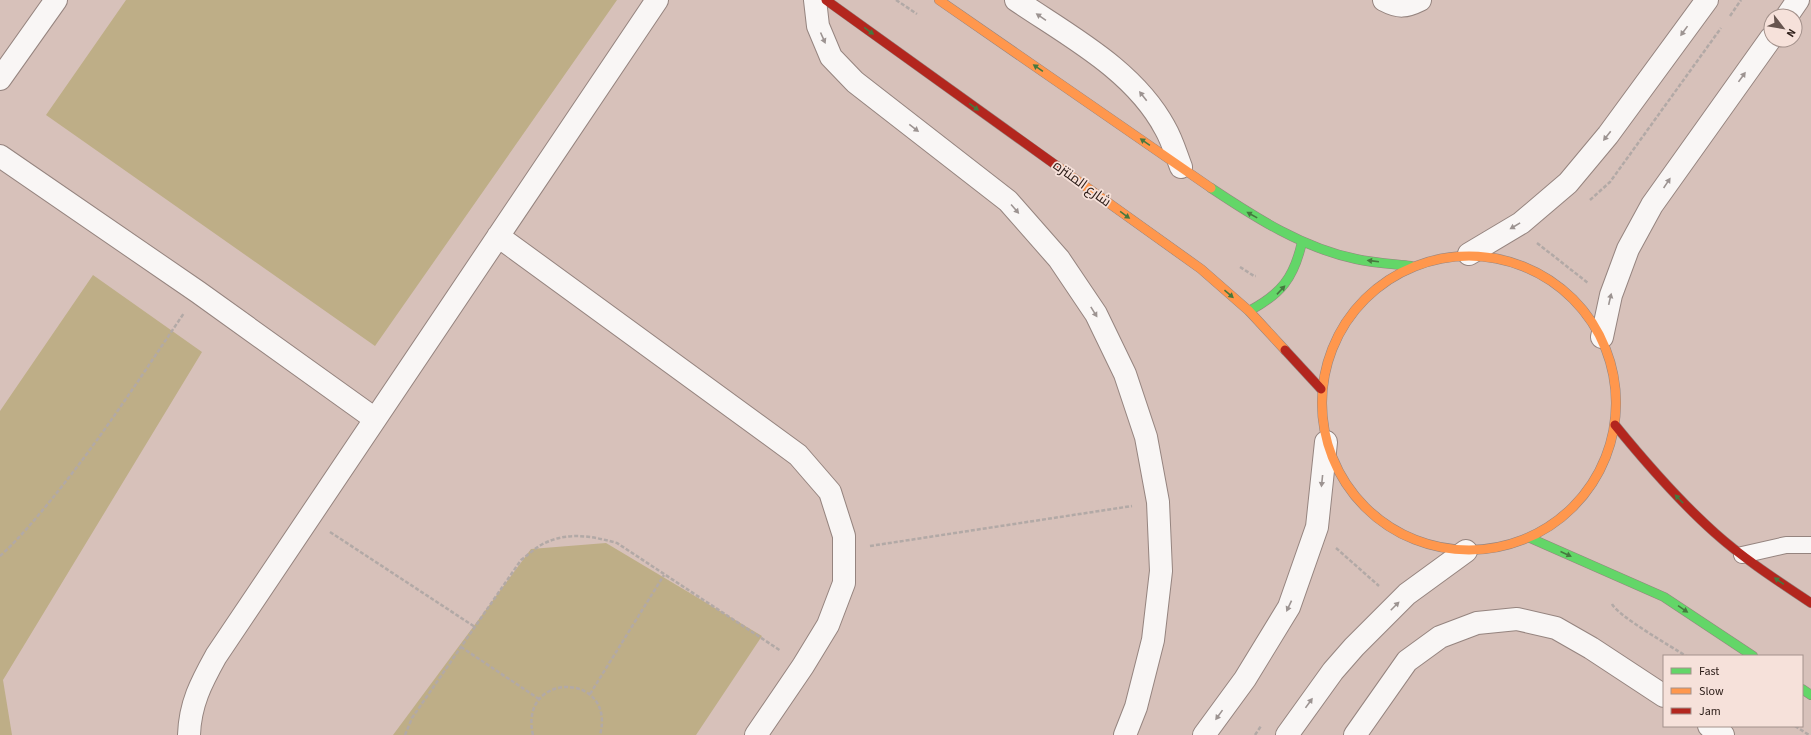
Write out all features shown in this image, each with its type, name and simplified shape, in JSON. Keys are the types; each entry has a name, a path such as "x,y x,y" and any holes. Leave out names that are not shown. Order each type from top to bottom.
{"street":[{"path":"0,79 56,0"},
{"path":"189,735 190,721 199,687 216,656 657,0"},
{"path":"815,0 818,26 831,57 855,82 1008,201 1059,259 1096,314 1126,374 1146,437 1158,502 1161,571 1153,640 1136,707 1125,735"},
{"name":"شارع المنتزه","path":"826,0 1201,270 1249,311 1322,389"},
{"path":"939,0 1244,210 1302,242 1356,259 1411,266"},
{"path":"1016,0 1111,65 1142,93 1166,128 1181,167"},
{"path":"1384,0 1394,5 1408,6 1420,0"},
{"path":"1470,254 1521,223 1568,183 1608,135 1707,0"},
{"path":"1602,337 1611,295 1628,249 1652,205 1764,48"},
{"path":"0,156 198,292 375,419"},
{"path":"498,236 798,455 830,492 844,536 844,583 828,625 803,666 756,735"},
{"path":"1249,311 1265,303 1280,292 1291,278 1299,260 1302,242"},
{"path":"1204,735 1245,679 1290,607 1317,527 1326,442 1322,389 1336,338 1367,295 1411,266 1440,257 1470,254 1502,258 1533,269 1561,286 1585,309 1602,337 1615,380 1615,425 1605,460 1587,492 1561,518 1530,538 1498,548 1466,551 1428,546 1394,531 1364,508 1341,478 1326,442"},
{"path":"1615,425 1647,464 1680,500 1742,555 1811,603"},
{"path":"1530,538 1664,597 1751,655"},
{"path":"1287,735 1333,671 1354,646 1407,594 1466,551"},
{"path":"1355,735 1408,661 1440,637 1477,622 1517,619 1556,628 1591,648 1663,695"},
{"path":"1711,727 1723,735"}],"lane":[{"path":"1742,555 1786,545 1811,545"}],"path":[{"path":"1727,19 1741,0"},
{"path":"1584,205 1610,182 1723,26"},
{"path":"1536,239 1537,245 1591,284"},
{"path":"0,556 40,512 106,429 198,292"},
{"path":"844,550 1158,502"},
{"path":"308,519 475,627"},
{"path":"405,735 412,718 522,560 542,544 566,536 592,536 616,543 803,666"},
{"path":"1612,574 1607,592 1614,608 1684,655"},
{"path":"590,694 664,575"},
{"path":"460,647 539,699"},
{"path":"533,735 530,722 533,710 539,699 547,692 558,687 569,686 580,688 590,694 598,703 602,714 600,735"},
{"path":"1797,727 1809,735"}],"shaded area":[{"path":"126,0 617,0 375,346 46,115"},
{"path":"93,275 202,352 3,680 12,735 0,735 0,411"},
{"path":"606,543 762,636 696,735 393,735 531,549"}],"traffic: fast":[{"path":"1211,188 1263,221 1299,240 1336,254 1363,260 1411,266"},
{"path":"1249,311 1270,298 1284,284 1295,266 1302,242"},
{"path":"1530,538 1664,597 1751,655"},
{"path":"1803,690 1811,695"}],"traffic: slow":[{"path":"939,0 1211,188"},
{"path":"1057,166 1201,269 1249,311 1285,350"},
{"path":"1455,256 1483,256 1512,262 1551,280 1583,310 1592,321 1610,360 1614,374 1616,403 1614,432 1605,459 1592,485 1573,507 1551,526 1512,544 1483,550 1455,550 1426,544 1387,526 1355,496 1346,485 1328,446 1322,417 1322,389 1328,360 1346,321 1376,289 1387,280 1426,262 1455,256"}],"traffic: jam":[{"path":"826,0 1057,166"},
{"path":"1285,350 1321,389"},
{"path":"1615,425 1638,453 1688,508 1726,543 1749,561 1811,603"}]}
